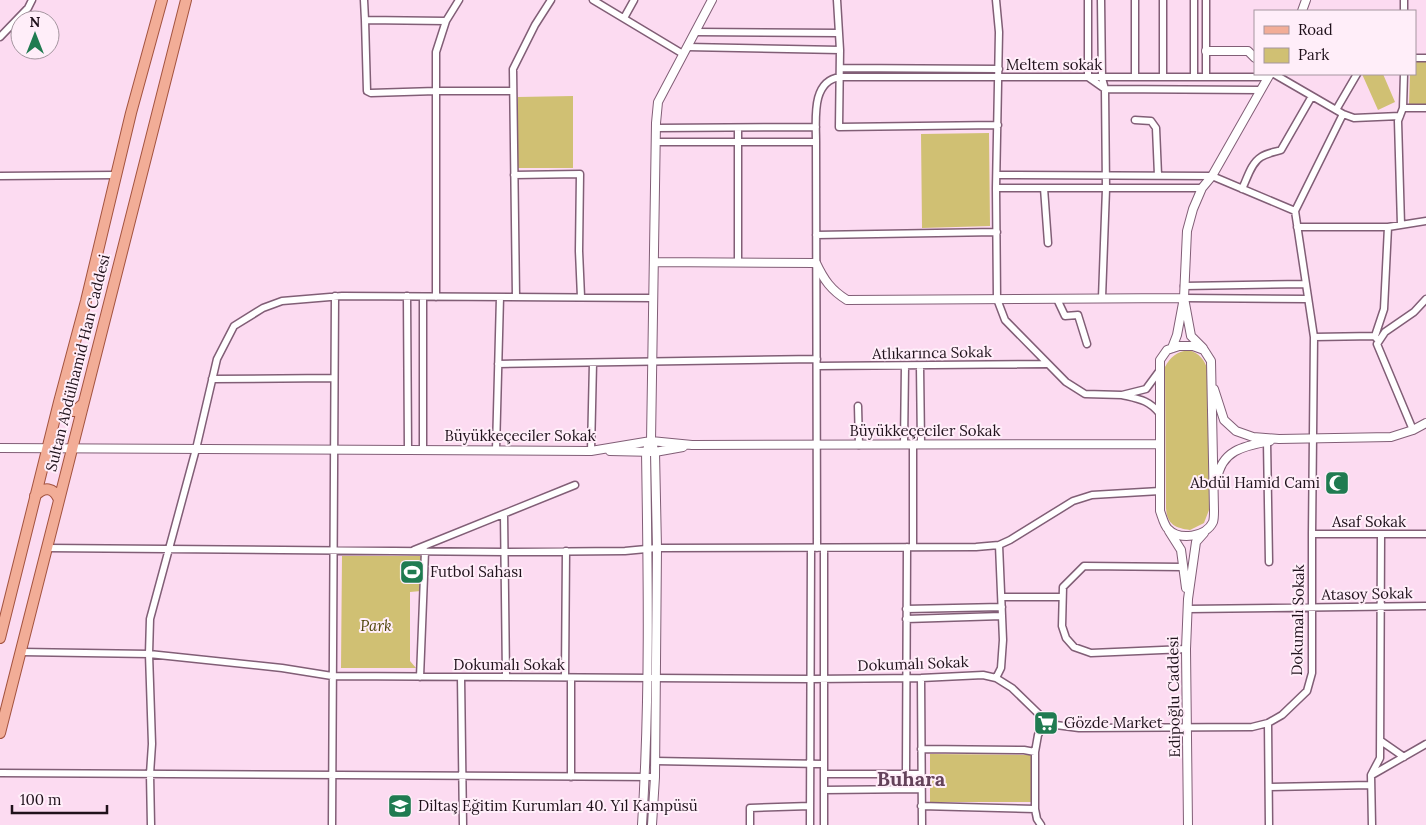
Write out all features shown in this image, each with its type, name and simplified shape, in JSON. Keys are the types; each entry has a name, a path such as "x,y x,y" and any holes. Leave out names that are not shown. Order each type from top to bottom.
{"main road":[{"name":"Sultan Abdülhamid Han Caddesi","path":"0,638 86,301 116,175 162,0"},
{"name":"Sultan Abdülhamid Han Caddesi","path":"0,733 71,449 105,323 154,119 186,0"},
{"path":"60,398 61,404 69,411 75,411 83,404"},
{"path":"35,496 47,488 53,491 59,500"}],"street":[{"path":"0,37 28,8 32,0"},
{"path":"364,0 367,91 371,93 436,90 512,91"},
{"path":"436,297 436,52 446,21 459,0"},
{"path":"516,297 513,69 535,25 551,0"},
{"path":"593,0 685,50 840,50"},
{"path":"624,18 634,0"},
{"path":"642,825 645,777 646,452 651,441 658,102 712,0"},
{"path":"837,0 840,50 839,127 998,125"},
{"path":"996,0 999,32 996,188 997,299 1004,320 1066,382 1085,394 1122,395 1143,400 1153,405 1160,414"},
{"path":"1088,0 1088,77 1105,89"},
{"path":"1101,0 1102,78 1105,89 1106,189 1102,298"},
{"path":"1135,0 1135,77"},
{"path":"1163,0 1163,77"},
{"path":"1194,0 1194,77"},
{"path":"1206,0 1206,77"},
{"path":"365,20 446,21"},
{"path":"695,32 839,33"},
{"path":"1206,51 1248,51 1254,57"},
{"name":"Meltem sokak","path":"840,68 999,69"},
{"path":"1188,599 1196,542 1213,522 1214,500 1211,361 1191,336 1184,298 1187,231 1193,209 1202,188 1212,176 1270,75 1354,118 1400,116"},
{"name":"Meltem sokak","path":"840,77 1102,78 1270,75"},
{"path":"1336,110 1355,75"},
{"path":"1401,225 1398,121 1403,108 1404,75"},
{"path":"824,825 824,679 818,548 816,127 819,94 824,84 830,78 840,77"},
{"name":"Meltem sokak","path":"1105,89 1260,90"},
{"path":"1242,189 1251,169 1262,156 1281,150 1312,96"},
{"path":"1403,108 1426,108"},
{"path":"997,175 1212,176 1295,211 1343,114"},
{"path":"1135,120 1151,121 1156,128 1158,175"},
{"path":"656,128 816,127"},
{"path":"738,128 738,262"},
{"path":"656,142 816,142"},
{"path":"514,175 580,174 582,297"},
{"path":"0,176 116,175"},
{"path":"996,188 1202,188"},
{"path":"1044,188 1048,242"},
{"name":"Dokumalı Sokak","path":"20,652 149,654 282,668 332,676 824,679 983,675 996,678 1012,688 1046,721 1056,725 1079,728 1252,727 1268,723 1282,715 1307,691 1312,673 1314,337 1295,211"},
{"path":"1297,227 1388,227 1426,221"},
{"path":"1388,227 1384,309 1375,336 1413,430"},
{"path":"816,235 997,232"},
{"path":"654,262 816,263"},
{"path":"816,263 823,279 834,292 847,300 1307,299"},
{"path":"1184,286 1305,284"},
{"path":"151,825 150,620 196,449 217,359 234,326 263,308 282,301 335,296 653,298"},
{"path":"332,825 332,550 335,296"},
{"path":"406,296 408,450"},
{"path":"423,297 423,450"},
{"path":"496,450 500,297"},
{"path":"1172,348 1177,335 1184,298"},
{"path":"1057,299 1065,316 1078,315 1087,344"},
{"path":"1378,344 1385,332 1414,312 1426,299"},
{"path":"1314,337 1375,336"},
{"path":"1188,599 1181,550 1160,511 1160,360 1167,350 1179,346 1193,346 1204,350"},
{"name":"Atlıkarınca Sokak","path":"498,364 652,362 817,363 905,366 1047,364"},
{"path":"593,363 591,451 656,452 692,445"},
{"path":"905,366 913,445"},
{"path":"906,774 906,609 913,445 920,366"},
{"path":"1122,395 1146,390 1160,370"},
{"path":"212,379 334,378"},
{"path":"1212,383 1224,420 1236,431 1253,437 1280,439 1391,437 1413,430 1426,423"},
{"path":"858,406 859,445"},
{"path":"1214,500 1218,474 1223,461 1236,448 1280,439"},
{"path":"651,441 656,452 657,548 655,778 652,825"},
{"name":"Büyükkeçeciler Sokak","path":"0,448 591,451 651,441 692,445 1160,444"},
{"path":"1267,441 1269,562"},
{"path":"411,551 575,485"},
{"path":"47,548 504,552 625,551 657,548 999,545 1073,501 1092,495 1160,491"},
{"path":"504,514 506,677"},
{"path":"1168,529 1179,536 1189,536 1199,535 1207,529"},
{"name":"Asaf Sokak","path":"1312,534 1426,534"},
{"path":"1372,825 1371,775 1380,758 1381,534"},
{"path":"996,678 1002,668 1002,597 999,545"},
{"path":"810,825 811,679 818,548"},
{"path":"420,677 425,551"},
{"path":"566,551 571,777"},
{"path":"1183,567 1084,566 1063,587 1062,626 1066,638 1074,647 1091,653 1186,649"},
{"path":"1002,597 1062,597"},
{"name":"Edipoğlu Caddesi","path":"1188,599 1186,649 1188,825"},
{"name":"Atasoy Sokak","path":"1188,609 1426,606"},
{"path":"906,609 1002,608"},
{"path":"906,619 1002,616"},
{"path":"461,677 463,825"},
{"path":"921,678 922,825"},
{"path":"1041,825 1037,819 1035,809 1035,752 1038,735 1046,721"},
{"path":"1268,723 1269,825"},
{"path":"1380,741 1404,757"},
{"path":"1371,775 1426,744"},
{"path":"921,749 1024,750 1035,752"},
{"path":"655,761 824,764"},
{"path":"0,773 655,778"},
{"path":"824,774 921,774"},
{"path":"1269,787 1371,784"},
{"path":"824,790 921,789"},
{"path":"750,825 750,808 810,806"},
{"path":"922,806 1035,809"}],"green space":[{"path":"1416,62 1426,62 1426,104 1409,104 1410,75 1416,75"},
{"path":"1362,75 1383,75 1395,102 1378,110"},
{"path":"573,96 573,168 517,168 518,97"},
{"path":"989,133 990,226 922,228 921,134"},
{"path":"1188,350 1201,357 1208,370 1209,510 1204,523 1190,530 1173,525 1168,518 1166,508 1165,367 1174,356"},
{"name":"Park","path":"342,556 421,556 421,591 410,592 410,661 416,668 341,668"},
{"path":"930,754 1032,755 1032,802 930,802"}],"place":[{"name":"Abdül Hamid Cami","path":"1337,483"},
{"name":"Futbol Sahası","path":"412,572"},
{"name":"Gözde Market","path":"1046,723"},
{"name":"Diltaş Eğitim Kurumları 40. Yıl Kampüsü","path":"400,806"}],"district":[{"name":"Buhara","path":"911,779"}]}
